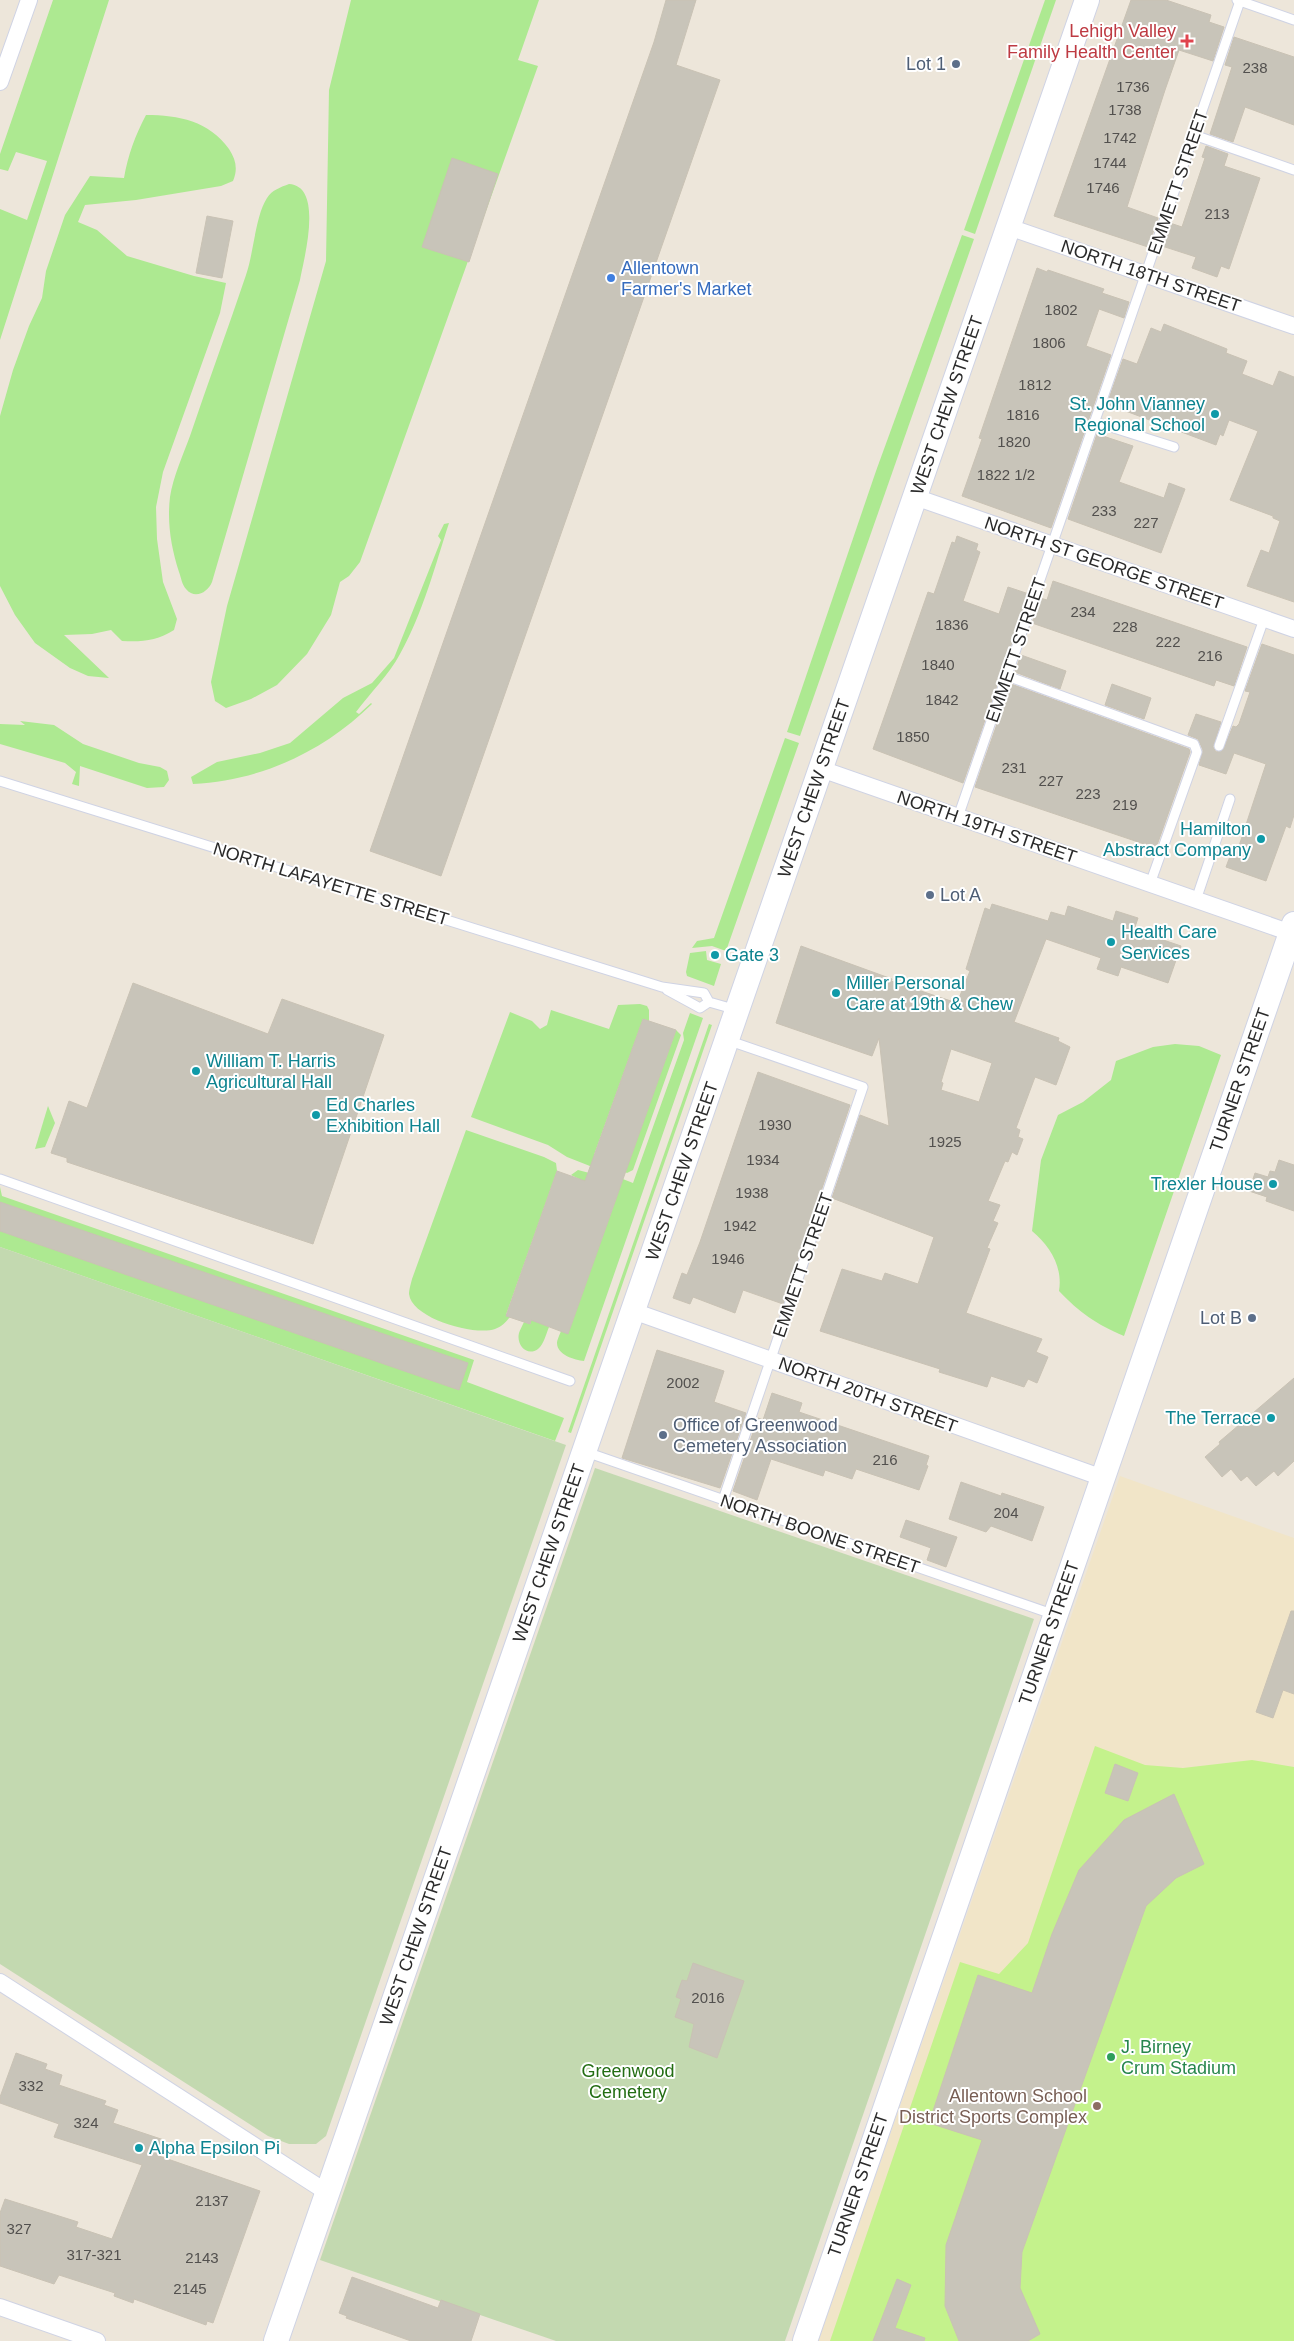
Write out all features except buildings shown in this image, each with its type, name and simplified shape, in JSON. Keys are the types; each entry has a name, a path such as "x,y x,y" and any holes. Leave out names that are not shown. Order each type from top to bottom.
{"street":[{"path":"0,82 28,0"},
{"name":"WEST CHEW STREET","path":"276,2341 1087,0"},
{"name":"NORTH 18TH STREET","path":"1008,227 1294,326"},
{"name":"NORTH ST GEORGE STREET","path":"915,497 1294,629"},
{"name":"NORTH 19TH STREET","path":"821,768 1196,900 1293,930"},
{"name":"TURNER STREET","path":"805,2341 1293,930"},
{"name":"NORTH 20TH STREET","path":"633,1311 1103,1478"},
{"path":"0,1982 328,2193"},
{"path":"0,2307 96,2341"}],"lane":[{"path":"1238,1 1294,20"},
{"name":"EMMETT STREET","path":"958,817 1194,135 1238,1"},
{"path":"1194,135 1294,170"},
{"path":"1095,422 1174,447"},
{"path":"1219,746 1264,619"},
{"path":"1006,676 1194,744 1198,752 1150,884"},
{"name":"NORTH LAFAYETTE STREET","path":"0,781 662,987 700,1008 709,1002 737,1010"},
{"path":"1196,900 1230,799"},
{"name":"EMMETT STREET","path":"723,1500 863,1087 727,1040"},
{"path":"0,1179 570,1381"},
{"name":"NORTH BOONE STREET","path":"584,1452 1055,1616"}],"shaded area":[{"name":"J. Birney Crum Stadium","path":"1120,1476 1294,1538 1294,2341 818,2341"}],"green space":[{"path":"53,0 109,0 0,340 0,209 27,220 47,161 16,152 8,171 0,169 0,154"},
{"path":"351,0 539,0 518,60 538,66 360,562 349,576 340,582 331,615 307,654 277,685 251,699 226,708 215,701 211,682 227,606 326,261 329,90"},
{"path":"1045,0 1056,0 975,234 964,230"},
{"path":"146,115 181,118 203,126 229,149 235,161 236,169 233,181 221,186 136,200 85,205 78,222 97,230 127,256 194,276 226,283 220,313 163,472 156,507 157,539 163,582 177,619 174,630 155,639 136,641 122,641 111,630 92,634 64,635 109,678 88,676 70,668 35,643 15,615 0,586 0,416 13,370 29,326 42,298 46,271 65,215 90,176 124,178 132,146"},
{"path":"289,184 300,188 306,197 309,209 308,240 300,280 212,582 204,592 193,594 186,589 183,583 172,544 169,526 171,489 246,275 263,206 271,193"},
{"path":"962,235 974,239 800,736 787,732 876,471"},
{"path":"449,523 428,589 408,638 390,669 356,712 359,714 372,704 333,736 290,760 267,770 243,777 193,784 191,777 217,762 260,753 290,743 343,698 372,683 394,658 441,540 438,536 444,524"},
{"path":"20,721 54,725 83,744 139,763 160,767 167,771 169,780 164,787 147,788 80,766 79,786 72,784 76,772 65,763 0,744 0,724 25,725"},
{"path":"785,738 799,743 726,951 712,946 692,948 697,941 714,938"},
{"path":"706,951 707,960 721,964 714,986 687,976 686,972 690,953"},
{"path":"640,1004 647,1006 649,1021 643,1019 594,1155 595,1168 567,1157 548,1145 471,1117 510,1012 532,1021 540,1029 547,1025 551,1010 609,1029 618,1005"},
{"path":"690,1013 703,1018 584,1361 572,1358 560,1351 557,1342 561,1331 568,1333 618,1193 610,1174 633,1183 684,1040 683,1033"},
{"path":"709,1024 712,1025 571,1433 568,1432"},
{"path":"676,1030 681,1035 633,1170 627,1173 623,1171 627,1167"},
{"path":"1175,1044 1199,1046 1221,1055 1124,1336 1089,1317 1074,1306 1059,1291 1059,1274 1054,1258 1050,1250 1032,1231 1041,1160 1058,1115 1083,1102 1111,1080 1116,1061 1153,1047"},
{"path":"48,1106 55,1123 45,1147 35,1149"},
{"path":"466,1130 544,1157 556,1163 557,1171 506,1315 510,1317 499,1327 486,1331 460,1328 432,1318 413,1303 409,1294 412,1279"},
{"path":"578,1170 597,1175 544,1324 549,1327 545,1339 538,1349 530,1352 526,1351 519,1342 519,1333 524,1322 530,1324 581,1180 571,1175"},
{"path":"0,1187 2,1196 474,1360 467,1382 564,1418 555,1441 0,1247"},
{"path":"0,1247 566,1445 326,2136 316,2144 289,2144 268,2136 0,1964"},
{"name":"Greenwood Cemetery","path":"595,1468 1034,1619 785,2341 556,2341 320,2260"},
{"name":"J. Birney Crum Stadium","path":"1095,1746 1145,1765 1183,1768 1252,1760 1294,1767 1294,2341 830,2341 960,1962 999,1974 1028,1943"}],"place":[{"name":"Lehigh Valley Family Health Center","path":"1187,41"},
{"name":"Lot 1","path":"956,64"},
{"name":"Allentown Farmer's Market","path":"611,278"},
{"name":"St. John Vianney Regional School","path":"1215,414"},
{"name":"Hamilton Abstract Company","path":"1261,839"},
{"name":"Lot A","path":"930,895"},
{"name":"Health Care Services","path":"1111,942"},
{"name":"Gate 3","path":"715,955"},
{"name":"Miller Personal Care at 19th & Chew","path":"836,993"},
{"name":"William T. Harris Agricultural Hall","path":"196,1071"},
{"name":"Ed Charles Exhibition Hall","path":"316,1115"},
{"name":"Trexler House","path":"1273,1184"},
{"name":"Lot B","path":"1252,1318"},
{"name":"The Terrace","path":"1271,1418"},
{"name":"Office of Greenwood Cemetery Association","path":"663,1435"},
{"name":"J. Birney Crum Stadium","path":"1111,2057"},
{"name":"Allentown School District Sports Complex","path":"1097,2106"},
{"name":"Alpha Epsilon Pi","path":"139,2148"}]}
